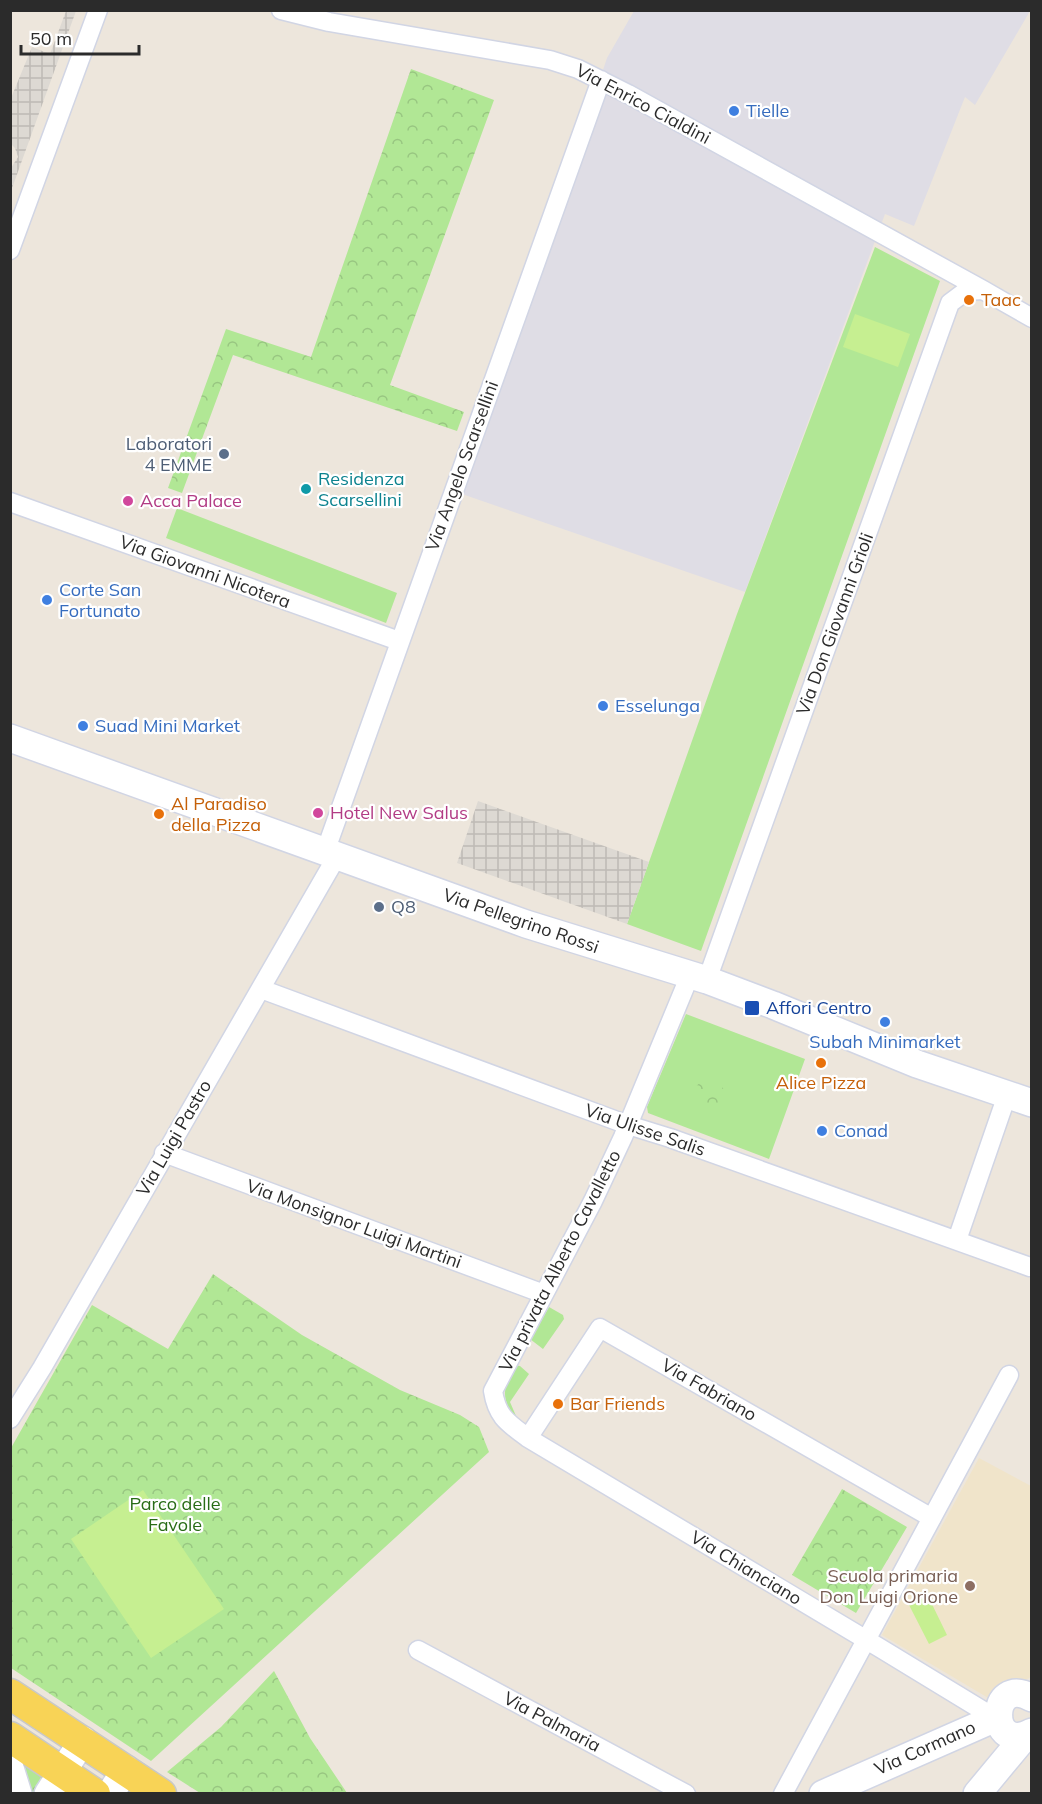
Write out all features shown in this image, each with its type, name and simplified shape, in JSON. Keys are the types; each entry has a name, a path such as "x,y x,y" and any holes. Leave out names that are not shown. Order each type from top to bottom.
{"main road":[{"name":"Via Pellegrino Rossi","path":"11,740 526,924 698,978 773,1005 917,1064 1019,1099"},
{"path":"10,1694 82,1740 118,1781 161,1794"},
{"path":"1030,1735 1017,1736 1007,1733 996,1717 1000,1704 1008,1696 1018,1694 1031,1697"},
{"name":"Via Cormano","path":"823,1794 996,1717"},
{"path":"977,1794 1030,1735"},
{"path":"10,1737 55,1782 95,1794"},
{"path":"55,1782 82,1740"},
{"path":"10,1768 18,1794"}],"street":[{"path":"10,250 98,10"},
{"name":"Via Enrico Cialdini","path":"281,10 550,60 578,69 602,80 1032,318"},
{"name":"Via Angelo Scarsellini","path":"331,854 399,641 602,80"},
{"path":"942,267 950,281 950,303"},
{"path":"950,303 966,291 983,290"},
{"name":"Via Don Giovanni Grioli","path":"698,978 950,303"},
{"name":"Via Giovanni Nicotera","path":"10,502 399,641"},
{"name":"Via Luigi Pastro","path":"10,1419 16,1397 42,1368 164,1153 261,990 331,854"},
{"name":"Via privata Alberto Cavalletto","path":"528,1438 501,1417 495,1404 493,1391 593,1201 698,978"},
{"name":"Via Ulisse Salis","path":"261,990 628,1125 1030,1267"},
{"path":"957,1240 1019,1099"},
{"name":"Via Monsignor Luigi Martini","path":"164,1153 544,1294"},
{"name":"Via Fabriano","path":"528,1438 600,1328 932,1518"},
{"path":"783,1794 1009,1375"},
{"name":"Via Chianciano","path":"528,1438 996,1717"},
{"name":"Via Palmaria","path":"418,1650 686,1794"}],"shaded area":[{"path":"66,11 76,11 11,191 11,168 18,157 11,144 11,98 32,47 50,54"},
{"path":"634,11 1030,11 975,105 965,97 914,226 885,214 745,592 462,494 607,58"},
{"path":"478,801 649,862 627,924 457,863"},
{"name":"Scuola primaria Don Luigi Orione","path":"979,1458 1031,1486 1031,1677 990,1699 882,1635"}],"green space":[{"path":"411,69 494,100 390,385 464,412 457,431 233,355 182,493 168,488 226,329 311,357"},
{"path":"875,247 940,281 701,951 627,924 737,614"},
{"path":"855,314 910,334 898,367 843,347"},
{"path":"177,508 397,593 386,623 166,538"},
{"path":"686,1014 805,1059 769,1159 648,1113 647,1107"},
{"path":"709,1080 721,1084 725,1096 721,1108 709,1112 697,1108 693,1096 697,1084"},
{"name":"Parco delle Favole","path":"213,1274 302,1335 400,1390 460,1415 479,1427 489,1452 151,1761 11,1668 11,1448 92,1305 168,1349"},
{"path":"549,1307 563,1315 564,1319 543,1349 530,1339"},
{"path":"514,1365 520,1366 529,1374 510,1402 516,1416 514,1418 505,1392"},
{"path":"842,1489 907,1527 856,1613 792,1575"},
{"path":"143,1490 224,1609 151,1658 71,1539"},
{"path":"928,1596 947,1635 929,1644 909,1605"},
{"path":"274,1671 310,1738 347,1793 200,1793 167,1772 221,1727"},
{"path":"11,1751 74,1793 11,1793"}],"place":[{"name":"Tielle","path":"734,111"},
{"name":"Taac","path":"969,300"},
{"name":"Laboratori 4 EMME","path":"224,454"},
{"name":"Residenza Scarsellini","path":"306,489"},
{"name":"Acca Palace","path":"128,501"},
{"name":"Corte San Fortunato","path":"47,600"},
{"name":"Esselunga","path":"603,706"},
{"name":"Suad Mini Market","path":"83,726"},
{"name":"Hotel New Salus","path":"318,813"},
{"name":"Al Paradiso della Pizza","path":"159,814"},
{"name":"Q8","path":"379,907"},
{"name":"Affori Centro","path":"752,1008"},
{"name":"Subah Minimarket","path":"885,1022"},
{"name":"Alice Pizza","path":"821,1063"},
{"name":"Conad","path":"822,1131"},
{"name":"Bar Friends","path":"558,1404"},
{"name":"Scuola primaria Don Luigi Orione","path":"970,1586"}]}
